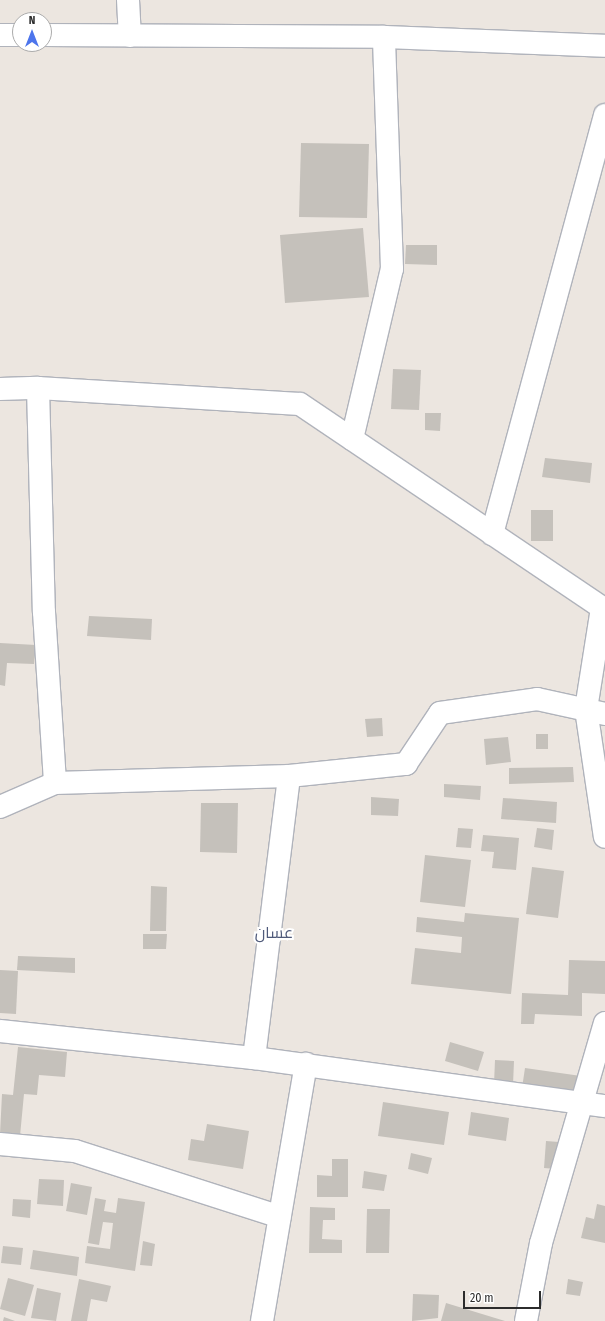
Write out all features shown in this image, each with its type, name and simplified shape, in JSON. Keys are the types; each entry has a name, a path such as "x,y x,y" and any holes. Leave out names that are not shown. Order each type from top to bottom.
{"street":[{"path":"128,0 130,36"},
{"path":"0,35 12,35"},
{"path":"52,36 384,37 605,46"},
{"path":"352,439 392,269 384,37"},
{"path":"492,534 605,115"},
{"path":"38,388 44,612 55,783"},
{"path":"0,389 38,388 300,404 602,608 603,618 595,712 605,837"},
{"path":"0,807 55,783 289,776 406,764 440,713 536,699 595,712"},
{"path":"254,1058 289,776"},
{"path":"526,1321 541,1243 605,1023"},
{"path":"0,1031 306,1064 605,1106"},
{"path":"262,1321 306,1064"},
{"path":"0,1144 74,1151 280,1217"}],"building":[{"path":"301,143 369,144 367,218 299,217"},
{"path":"363,228 369,297 285,303 280,235"},
{"path":"406,245 437,245 437,265 405,264"},
{"path":"393,369 421,370 419,410 391,409"},
{"path":"425,413 441,413 440,431 425,430"},
{"path":"545,458 592,463 590,483 542,477"},
{"path":"531,510 553,510 553,541 531,541"},
{"path":"89,616 152,619 151,640 87,636"},
{"path":"0,643 36,645 34,664 7,663 5,686 0,685"},
{"path":"382,718 383,736 367,737 365,719"},
{"path":"536,734 548,734 548,749 536,749"},
{"path":"508,737 511,762 486,765 484,739"},
{"path":"573,767 574,782 509,784 509,768"},
{"path":"444,784 481,786 480,800 444,797"},
{"path":"371,797 399,799 398,816 371,815"},
{"path":"503,798 557,802 556,823 501,819"},
{"path":"201,803 238,803 237,853 200,852"},
{"path":"458,828 473,829 471,848 456,847"},
{"path":"537,828 554,830 552,850 534,847"},
{"path":"483,835 519,838 516,870 492,868 494,852 481,851"},
{"path":"425,855 471,860 465,907 420,902"},
{"path":"532,867 564,871 558,918 526,914"},
{"path":"151,886 167,887 166,931 150,931"},
{"path":"465,913 519,918 511,994 411,984 415,948 461,953 462,937 416,932 417,917 464,922"},
{"path":"143,934 167,934 166,949 143,949"},
{"path":"18,956 75,958 75,973 17,970"},
{"path":"569,960 605,961 605,994 582,993 582,1016 535,1014 534,1024 521,1024 522,993 568,995"},
{"path":"0,970 18,971 16,1014 0,1013"},
{"path":"450,1042 484,1052 478,1071 445,1061"},
{"path":"18,1047 67,1052 65,1077 39,1075 37,1095 24,1094 20,1136 0,1134 2,1094 13,1095"},
{"path":"495,1060 514,1061 513,1085 494,1084"},
{"path":"525,1068 581,1076 578,1096 522,1088"},
{"path":"383,1102 449,1112 444,1145 378,1136"},
{"path":"471,1112 509,1118 506,1141 468,1135"},
{"path":"207,1124 249,1131 243,1169 188,1160 191,1139 204,1141"},
{"path":"546,1141 559,1142 556,1169 544,1168"},
{"path":"411,1153 432,1158 428,1174 408,1169"},
{"path":"332,1159 348,1159 348,1197 317,1197 317,1175 332,1176"},
{"path":"364,1171 387,1175 384,1191 362,1188"},
{"path":"39,1179 64,1180 63,1206 37,1204"},
{"path":"71,1183 92,1187 87,1215 66,1211"},
{"path":"95,1198 106,1200 104,1211 116,1213 118,1198 145,1202 135,1271 85,1263 87,1246 110,1249 113,1223 103,1222 99,1245 88,1243"},
{"path":"13,1199 31,1200 30,1218 12,1216"},
{"path":"597,1204 605,1206 605,1243 581,1238 586,1217 594,1219"},
{"path":"310,1207 335,1208 335,1220 323,1220 322,1239 342,1240 342,1253 309,1253"},
{"path":"367,1209 390,1209 389,1253 366,1253"},
{"path":"143,1241 155,1244 152,1266 140,1265"},
{"path":"3,1246 23,1248 21,1265 1,1263"},
{"path":"33,1250 79,1257 77,1276 30,1269"},
{"path":"8,1278 34,1285 25,1316 0,1309"},
{"path":"79,1279 111,1286 107,1302 91,1299 87,1321 71,1321"},
{"path":"568,1279 583,1282 580,1296 566,1294"},
{"path":"37,1288 61,1293 56,1321 31,1318"},
{"path":"413,1294 439,1295 438,1318 412,1321"},
{"path":"446,1303 505,1321 441,1321"},
{"path":"4,1317 15,1321 3,1321"}],"district":[{"name":"عسان","path":"274,933"}]}
